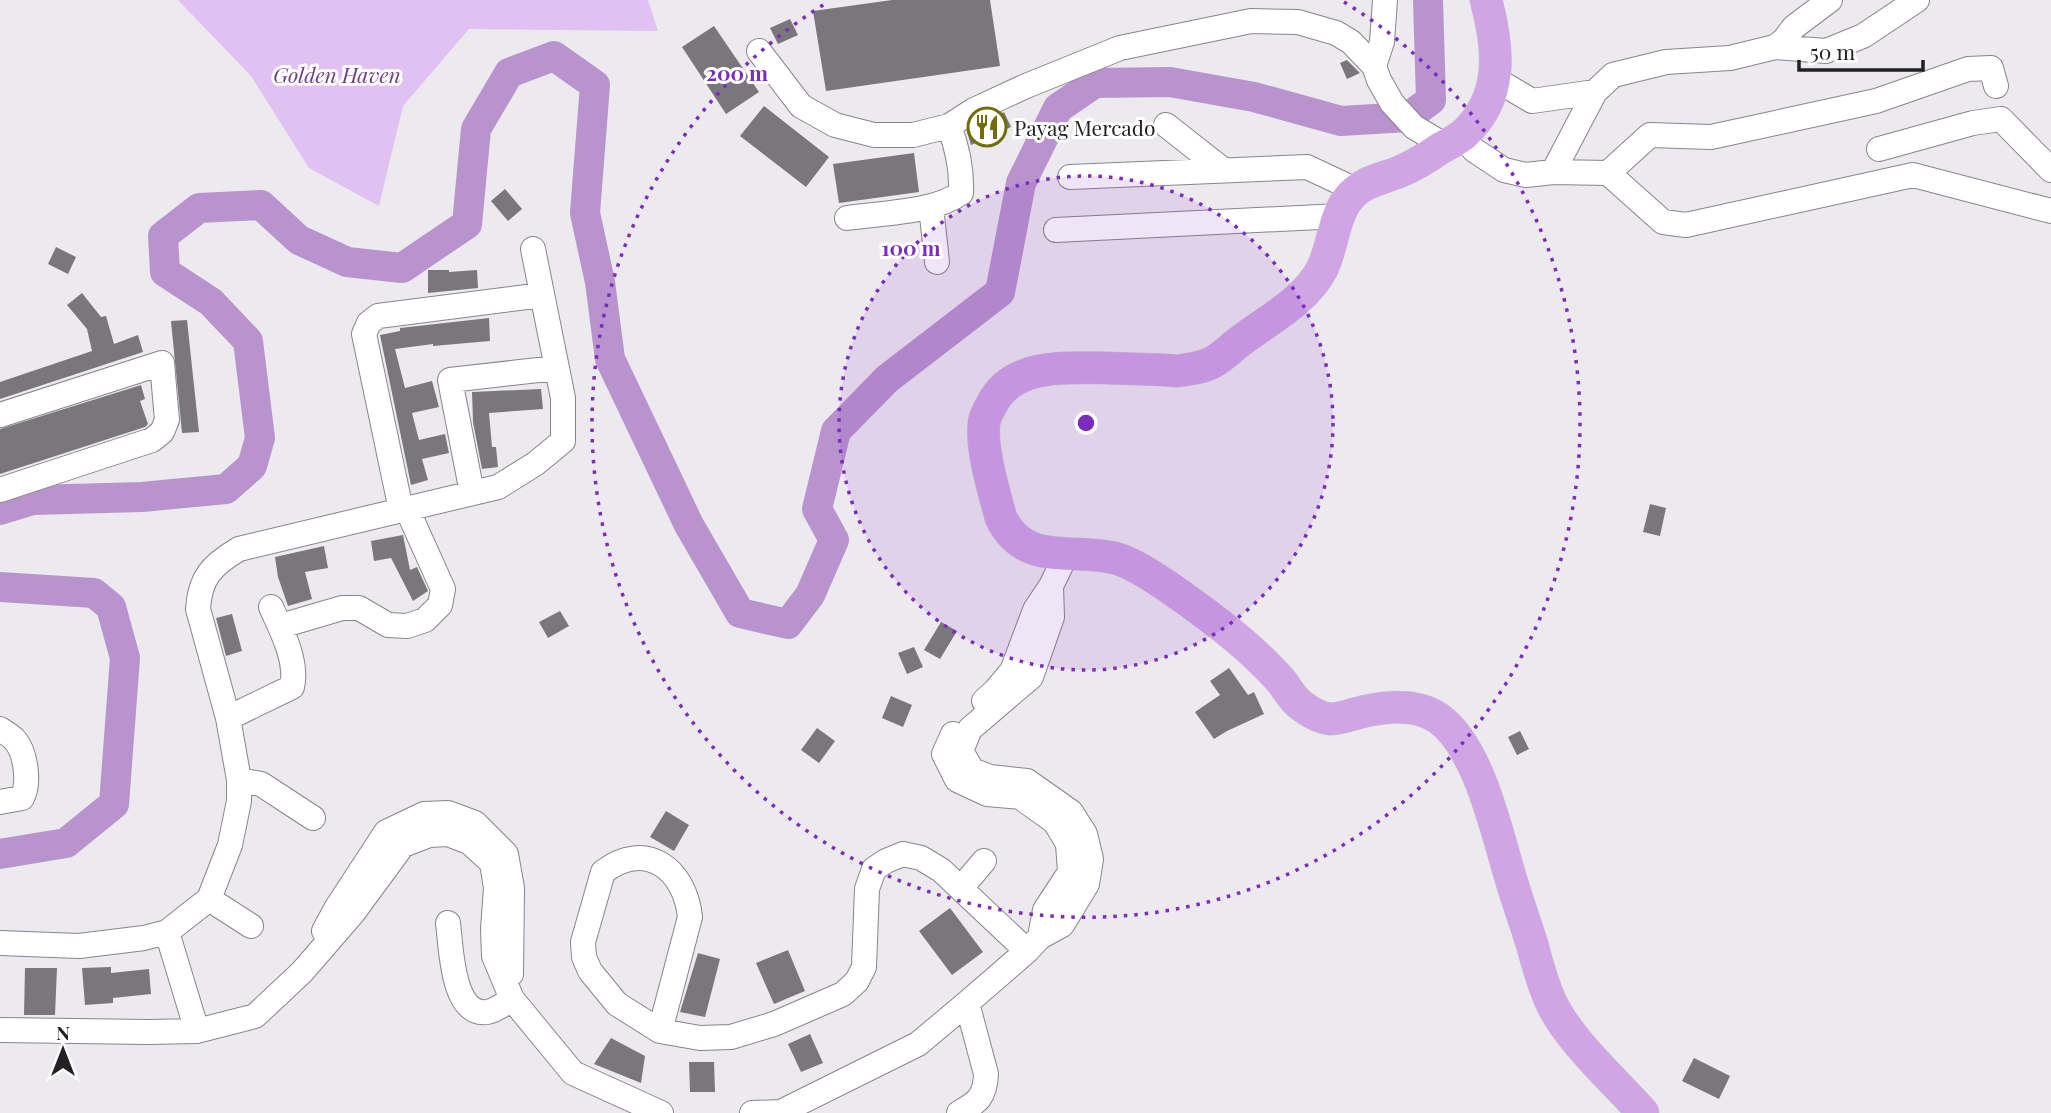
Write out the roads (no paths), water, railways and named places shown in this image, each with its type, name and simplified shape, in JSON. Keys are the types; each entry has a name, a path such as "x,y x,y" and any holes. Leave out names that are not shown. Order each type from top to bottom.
{"main road":[{"path":"1486,0 1495,45 1495,79 1491,97 1481,115 1444,147 1399,172 1375,179 1356,190 1339,216 1323,267 1312,286 1212,363 1177,371 1061,368 1027,374 1013,380 999,391 984,421 984,443 1001,518 1014,538 1023,545 1066,555 1095,555 1117,559 1139,568 1164,584 1261,661 1298,704 1314,715 1329,719 1387,707 1406,708 1420,710 1445,724 1474,767 1488,800 1540,970 1562,1025 1643,1113"}],"street":[{"path":"1376,73 1382,42 1385,0"},
{"path":"1774,47 1784,40 1794,27 1830,0"},
{"path":"1553,172 1595,92 1613,75 1666,62 1730,58 1774,47 1826,51 1863,36 1917,0"},
{"path":"759,51 801,106 835,125 874,135 913,135 949,126 974,110 1120,48 1251,21 1298,22 1336,33 1351,41 1376,73 1387,107 1407,130 1444,147 1474,150 1504,170 1526,175 1553,172 1608,173 1663,222 1686,226 1913,175 2051,211"},
{"path":"1608,173 1650,135 1711,137 1876,101 1968,69 1991,68 1996,86"},
{"path":"1495,79 1532,101 1595,92"},
{"path":"1879,149 1973,123 2001,119 2051,170"},
{"path":"1166,124 1223,169"},
{"path":"847,218 932,207 952,200 961,193 962,174 958,149 949,126"},
{"path":"1070,177 1307,167 1356,190"},
{"path":"932,207 937,262"},
{"path":"1056,230 1339,216"},
{"path":"0,943 79,946 144,938 166,932 209,899 230,845 239,802 239,780 228,718 198,609 199,592 208,574 219,561 239,549 498,487 535,464 563,441 563,398 533,249"},
{"path":"228,718 292,687 295,674 276,617 359,608 388,625 407,626 425,620 440,605 443,589 404,510 364,334 369,323 377,316 542,295"},
{"path":"0,415 162,363 167,420 162,432 152,440 0,490"},
{"path":"472,493 450,380 556,368"},
{"path":"752,1113 781,1112 918,1044 1034,944 1062,925 1087,884 1091,859 1085,834 1071,812 1027,782 990,777 972,770 961,751 970,729 1021,674 1052,617 1051,586 1066,555"},
{"path":"0,729 14,739 21,750 26,787 22,798 0,803"},
{"path":"239,780 261,784 313,818"},
{"path":"0,1030 197,1031 255,1016 302,972 337,907 386,832 424,814 448,813 475,823 506,854 512,888 512,999 573,1073 661,1113"},
{"path":"660,1031 690,917 688,903 672,874 656,861 644,857 623,861 603,872 583,942 584,957 590,971 617,1004 660,1031 700,1038 731,1037 774,1024 843,994 857,981 864,967 867,889 874,869 903,854 921,858 941,870 1034,944"},
{"path":"961,888 984,862"},
{"path":"209,899 251,926"},
{"path":"448,923 460,999 473,1010 486,1012 512,999"},
{"path":"166,932 197,1031"},
{"path":"959,1113 976,1103 982,1095 986,1074 967,1003"}],"waterway":[{"path":"0,510 33,500 142,497 226,489 252,466 260,438 248,341 211,302 165,272 163,236 199,208 261,205 299,240 347,262 402,268 467,224 476,129 509,73 554,56 595,85 585,213 600,282 610,359 689,525 740,613 788,624 810,595 834,540 817,509 836,431 887,379 1000,292 1021,183 1058,108 1095,83 1170,82 1254,97 1341,121 1408,117 1431,100 1428,0"},
{"path":"0,587 94,593 111,607 125,658 114,804 66,843 0,854"}],"place":[{"name":"Payag Mercado","path":"987,127"}],"park label":[{"name":"Golden Haven","path":"337,74"}]}
